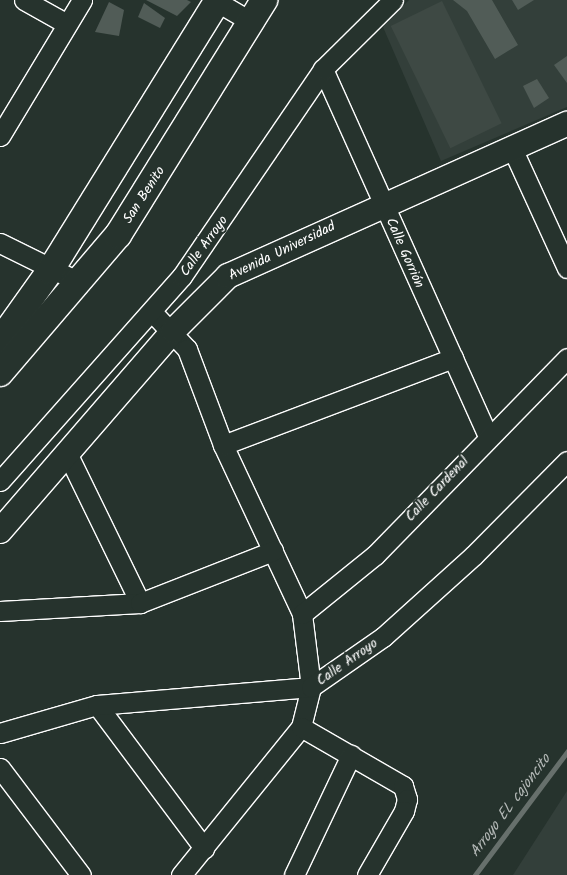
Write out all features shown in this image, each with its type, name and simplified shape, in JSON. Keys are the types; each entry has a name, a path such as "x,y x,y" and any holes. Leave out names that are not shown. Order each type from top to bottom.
{"main road":[{"path":"0,341 50,271 216,1"},
{"name":"San Benito","path":"0,373 79,282 140,203 257,11"}],"street":[{"path":"24,0 67,24"},
{"path":"0,136 5,116 82,0"},
{"name":"Calle Arroyo","path":"0,481 152,312 223,221 322,69 393,0"},
{"path":"216,1 257,11"},
{"name":"Calle Gorrión","path":"322,69 488,436"},
{"name":"Avenida Universidad","path":"0,531 173,331 228,276 384,204 567,124"},
{"path":"512,148 567,268"},
{"path":"0,243 50,271 79,282"},
{"path":"152,312 173,331 187,349 224,445 302,614 311,687 302,727 181,875"},
{"path":"224,445 453,358"},
{"name":"Calle Cardenal","path":"302,614 375,555 488,436 567,358"},
{"path":"67,454 140,603"},
{"name":"Calle Arroyo","path":"0,733 97,704 311,687 383,637 474,556 567,461"},
{"path":"0,611 140,603 273,551"},
{"path":"97,704 204,848"},
{"path":"302,727 403,786 408,799 366,875"},
{"path":"294,875 351,755"},
{"path":"0,768 81,875"}],"shaded area":[{"path":"409,0 567,0 567,107 441,161 383,27"},
{"path":"442,1 502,123 450,148 391,26"},
{"path":"567,791 567,875 513,875"}],"building":[{"path":"146,0 187,0 191,2 177,16"},
{"path":"453,0 492,0 518,45 495,59 467,11"},
{"path":"512,0 534,0 518,10"},
{"path":"109,2 124,10 119,36 95,32"},
{"path":"144,3 165,18 160,28 138,17"},
{"path":"567,56 567,83 554,65"},
{"path":"537,79 549,98 534,108 523,86"}],"waterway":[{"name":"Arroyo EL cajoncito","path":"475,875 567,752"}]}
